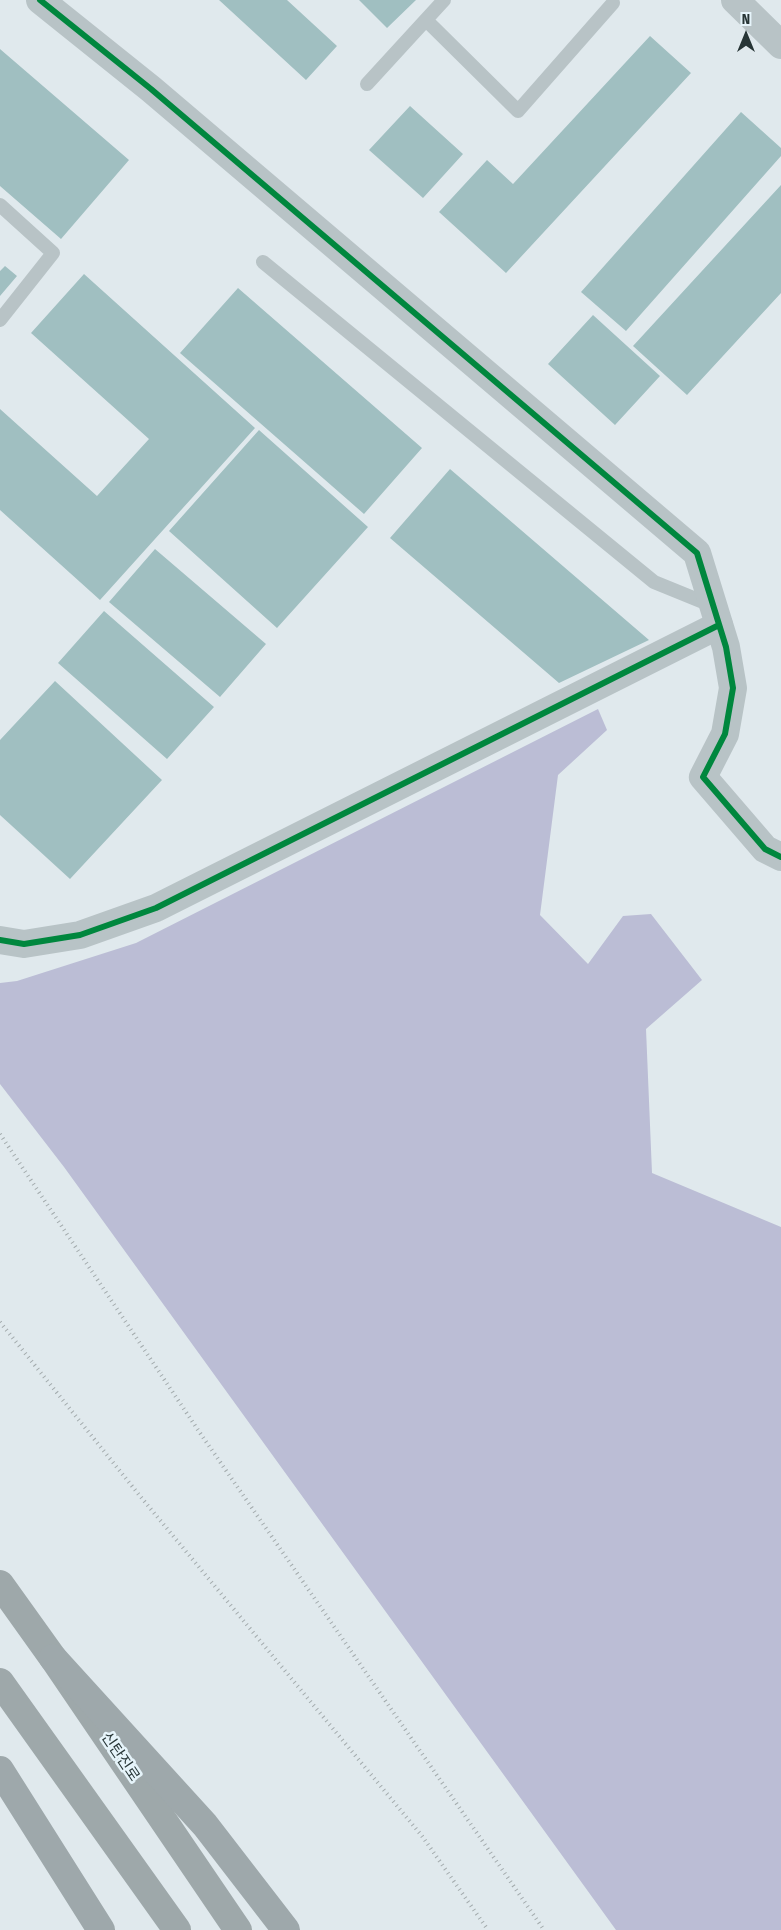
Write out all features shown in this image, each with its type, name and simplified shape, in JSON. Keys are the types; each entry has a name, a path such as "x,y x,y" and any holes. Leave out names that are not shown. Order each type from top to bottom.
{"highway":[{"path":"53,1658 205,1825 286,1930"},
{"path":"0,1770 100,1930"}],"main road":[{"name":"신탄진로","path":"0,1584 53,1658 238,1930"},
{"path":"0,1682 177,1930"}],"street":[{"path":"40,0 166,101 697,553 726,647 733,688 725,734 703,777 765,849 781,856"},
{"path":"734,0 781,45"},
{"path":"0,940 24,944 80,935 156,908 716,616"}],"lane":[{"path":"367,84 444,0"},
{"path":"426,20 518,111 613,3"},
{"path":"0,205 53,253 0,320"},
{"path":"263,262 654,582 716,616"}],"shaded area":[{"path":"598,709 607,730 558,775 540,915 588,964 623,916 651,914 702,980 646,1029 652,1173 781,1227 781,1930 616,1930 64,1167 0,1084 0,983 17,981 136,943"}],"building":[{"path":"219,0 287,0 337,46 306,80"},
{"path":"359,0 416,0 387,28"},
{"path":"650,36 691,73 506,273 439,212 487,160 513,184"},
{"path":"0,49 129,160 61,239 0,186"},
{"path":"410,106 463,154 423,198 369,150"},
{"path":"741,112 781,148 781,156 626,331 581,292"},
{"path":"781,185 781,293 687,395 633,346"},
{"path":"5,266 17,276 0,296 0,271"},
{"path":"84,274 255,428 100,600 0,510 0,409 97,496 149,439 31,333"},
{"path":"238,288 422,448 364,514 180,353"},
{"path":"593,315 660,376 615,425 548,364"},
{"path":"259,430 368,527 277,628 169,531"},
{"path":"450,469 649,640 559,683 390,538"},
{"path":"155,549 266,644 220,697 109,602"},
{"path":"104,611 214,707 167,759 58,663"},
{"path":"55,681 162,780 70,879 0,815 0,740"}],"railway":[{"path":"0,1134 198,1430 544,1930"},
{"path":"0,1322 140,1496 422,1836 488,1930"}],"cycle path":[{"path":"40,0 151,89 697,553 726,647 733,688 725,734 703,777 765,849 781,857"},
{"path":"0,940 24,944 80,935 156,908 719,625"}]}
